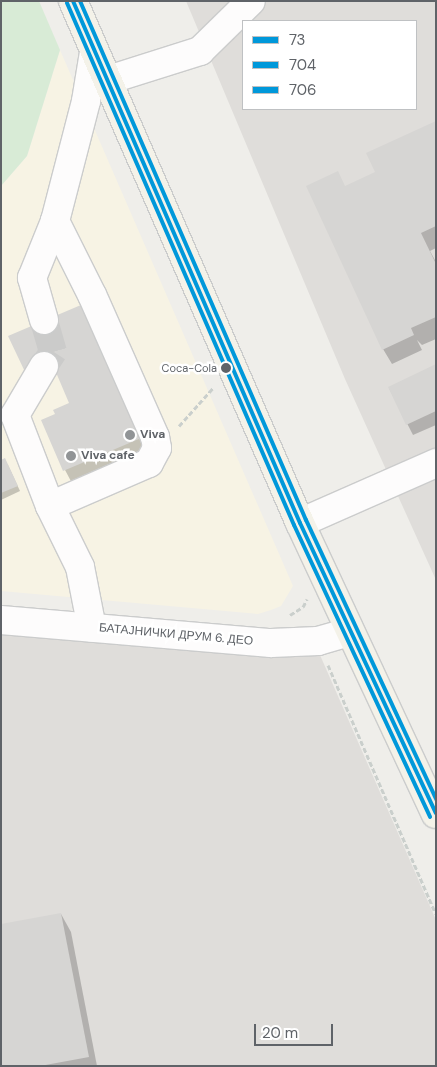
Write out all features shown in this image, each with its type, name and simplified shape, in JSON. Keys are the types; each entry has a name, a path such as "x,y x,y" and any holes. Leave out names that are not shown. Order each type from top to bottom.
{"main road":[{"path":"73,1 106,82 300,523 436,814"}],"street":[{"path":"106,82 200,51 251,1"},
{"path":"44,320 32,278 55,221 86,101 94,52"},
{"path":"50,506 149,463 157,448 155,437 92,294 55,221"},
{"path":"44,366 14,415 50,506 80,567 92,628"},
{"path":"300,523 436,463"},
{"name":"БАТАЈНИЧКИ ДРУМ 6. ДЕО","path":"1,620 271,643 318,641 350,632"}],"path":[{"path":"157,448 203,402 230,366"},
{"path":"318,641 436,914"}],"shaded area":[{"path":"186,1 436,1 436,580 345,379"},
{"path":"60,50 293,586 281,606 271,610 258,614 1,591 1,186 27,156"},
{"path":"1,628 320,655 436,920 436,1066 1,1066"}],"green space":[{"path":"1,1 39,1 60,50 27,156 1,186"}],"building":[{"path":"436,121 436,226 421,233 436,264 436,317 411,328 414,335 382,350 306,186 338,171 345,186 375,172 366,153"},
{"path":"88,302 146,436 63,471 41,420 55,414 53,410 69,403 52,363 26,374 8,336"},
{"path":"436,364 436,411 406,425 388,387"},
{"path":"5,458 18,486 1,493 1,460"},
{"path":"61,913 89,1057 40,1066 1,1066 1,924"}],"tunnel":[{"path":"44,320 53,352 44,366"}],"transit line":[{"name":"73","path":"73,1 300,523 436,813"},
{"name":"706","path":"80,1 306,520 436,799"},
{"name":"704","path":"67,3 294,525 430,817"}],"place":[{"name":"Coca-Cola","path":"226,368"},
{"name":"Viva","path":"130,435"},
{"name":"Viva cafe","path":"71,456"}]}
